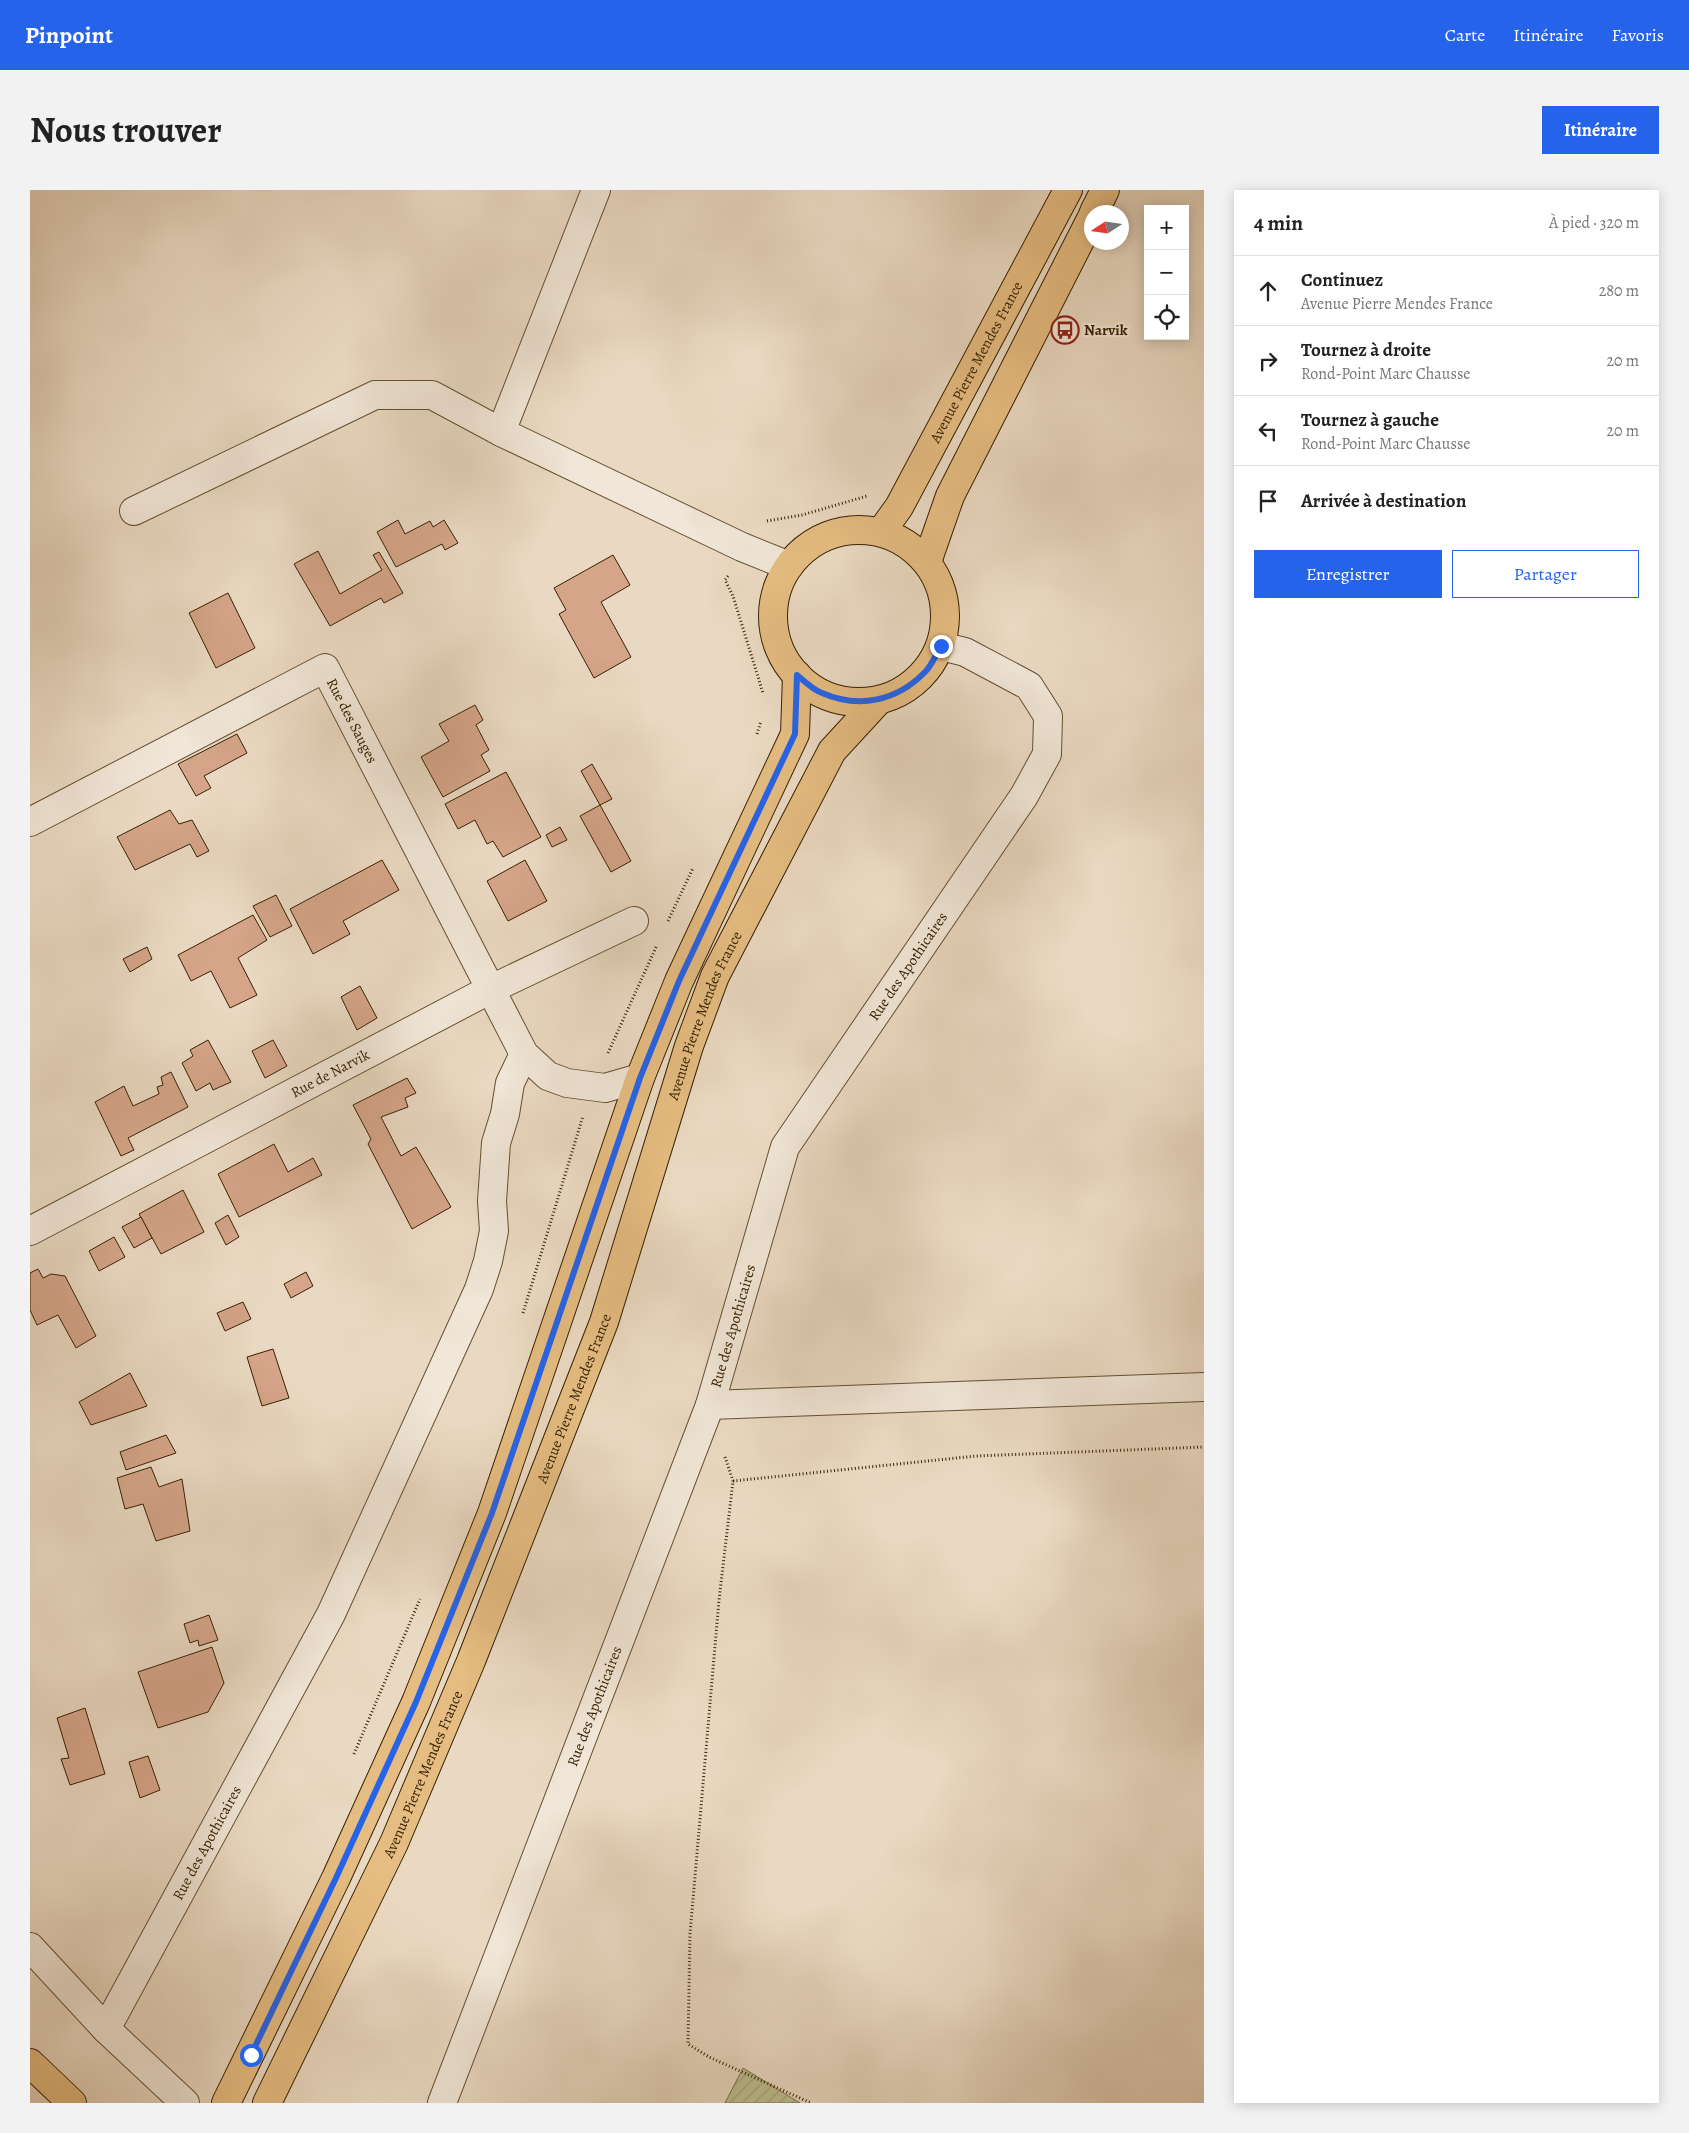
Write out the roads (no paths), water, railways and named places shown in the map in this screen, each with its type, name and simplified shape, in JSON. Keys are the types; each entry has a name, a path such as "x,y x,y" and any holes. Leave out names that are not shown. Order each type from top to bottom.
{"main road":[{"name":"Avenue Pierre Mendes France","path":"881,532 899,508 1068,190"},
{"path":"1098,205 1105,190"},
{"path":"927,562 950,496 984,424 1084,232"},
{"path":"855,529 881,532 906,542 927,562 941,588 946,617 941,646 926,671 904,690 878,701 848,701 820,693 797,675 780,650 773,622 776,593 789,566 806,547 830,534 855,529"},
{"path":"226,2103 336,1878 412,1711 492,1513 640,1078 679,981 795,734 797,675"},
{"name":"Avenue Pierre Mendes France","path":"273,2092 394,1843 474,1652 604,1322 689,1046 715,976 832,751 878,701"},
{"path":"30,2063 72,2103"}],"street":[{"path":"501,432 596,190"},
{"path":"134,511 375,395 432,395 501,432 742,547 789,566"},
{"name":"Rue des Apothicaires","path":"442,2103 710,1405 786,1148 1024,796 1047,754 1048,716 1029,686 965,652 941,646"},
{"name":"Rue des Sauges","path":"30,822 325,668 490,990"},
{"name":"Rue de Narvik","path":"30,1231 490,990 634,921"},
{"path":"490,990 524,1054 548,1076 567,1083 605,1088 640,1078"},
{"name":"Rue des Apothicaires","path":"106,2029 331,1614 479,1289 488,1261 494,1230 492,1201 496,1143 505,1114 510,1083 524,1054"},
{"path":"710,1405 1204,1387"},
{"path":"30,1947 106,2029 185,2103"}],"place":[{"name":"Narvik","path":"1065,330"}]}
